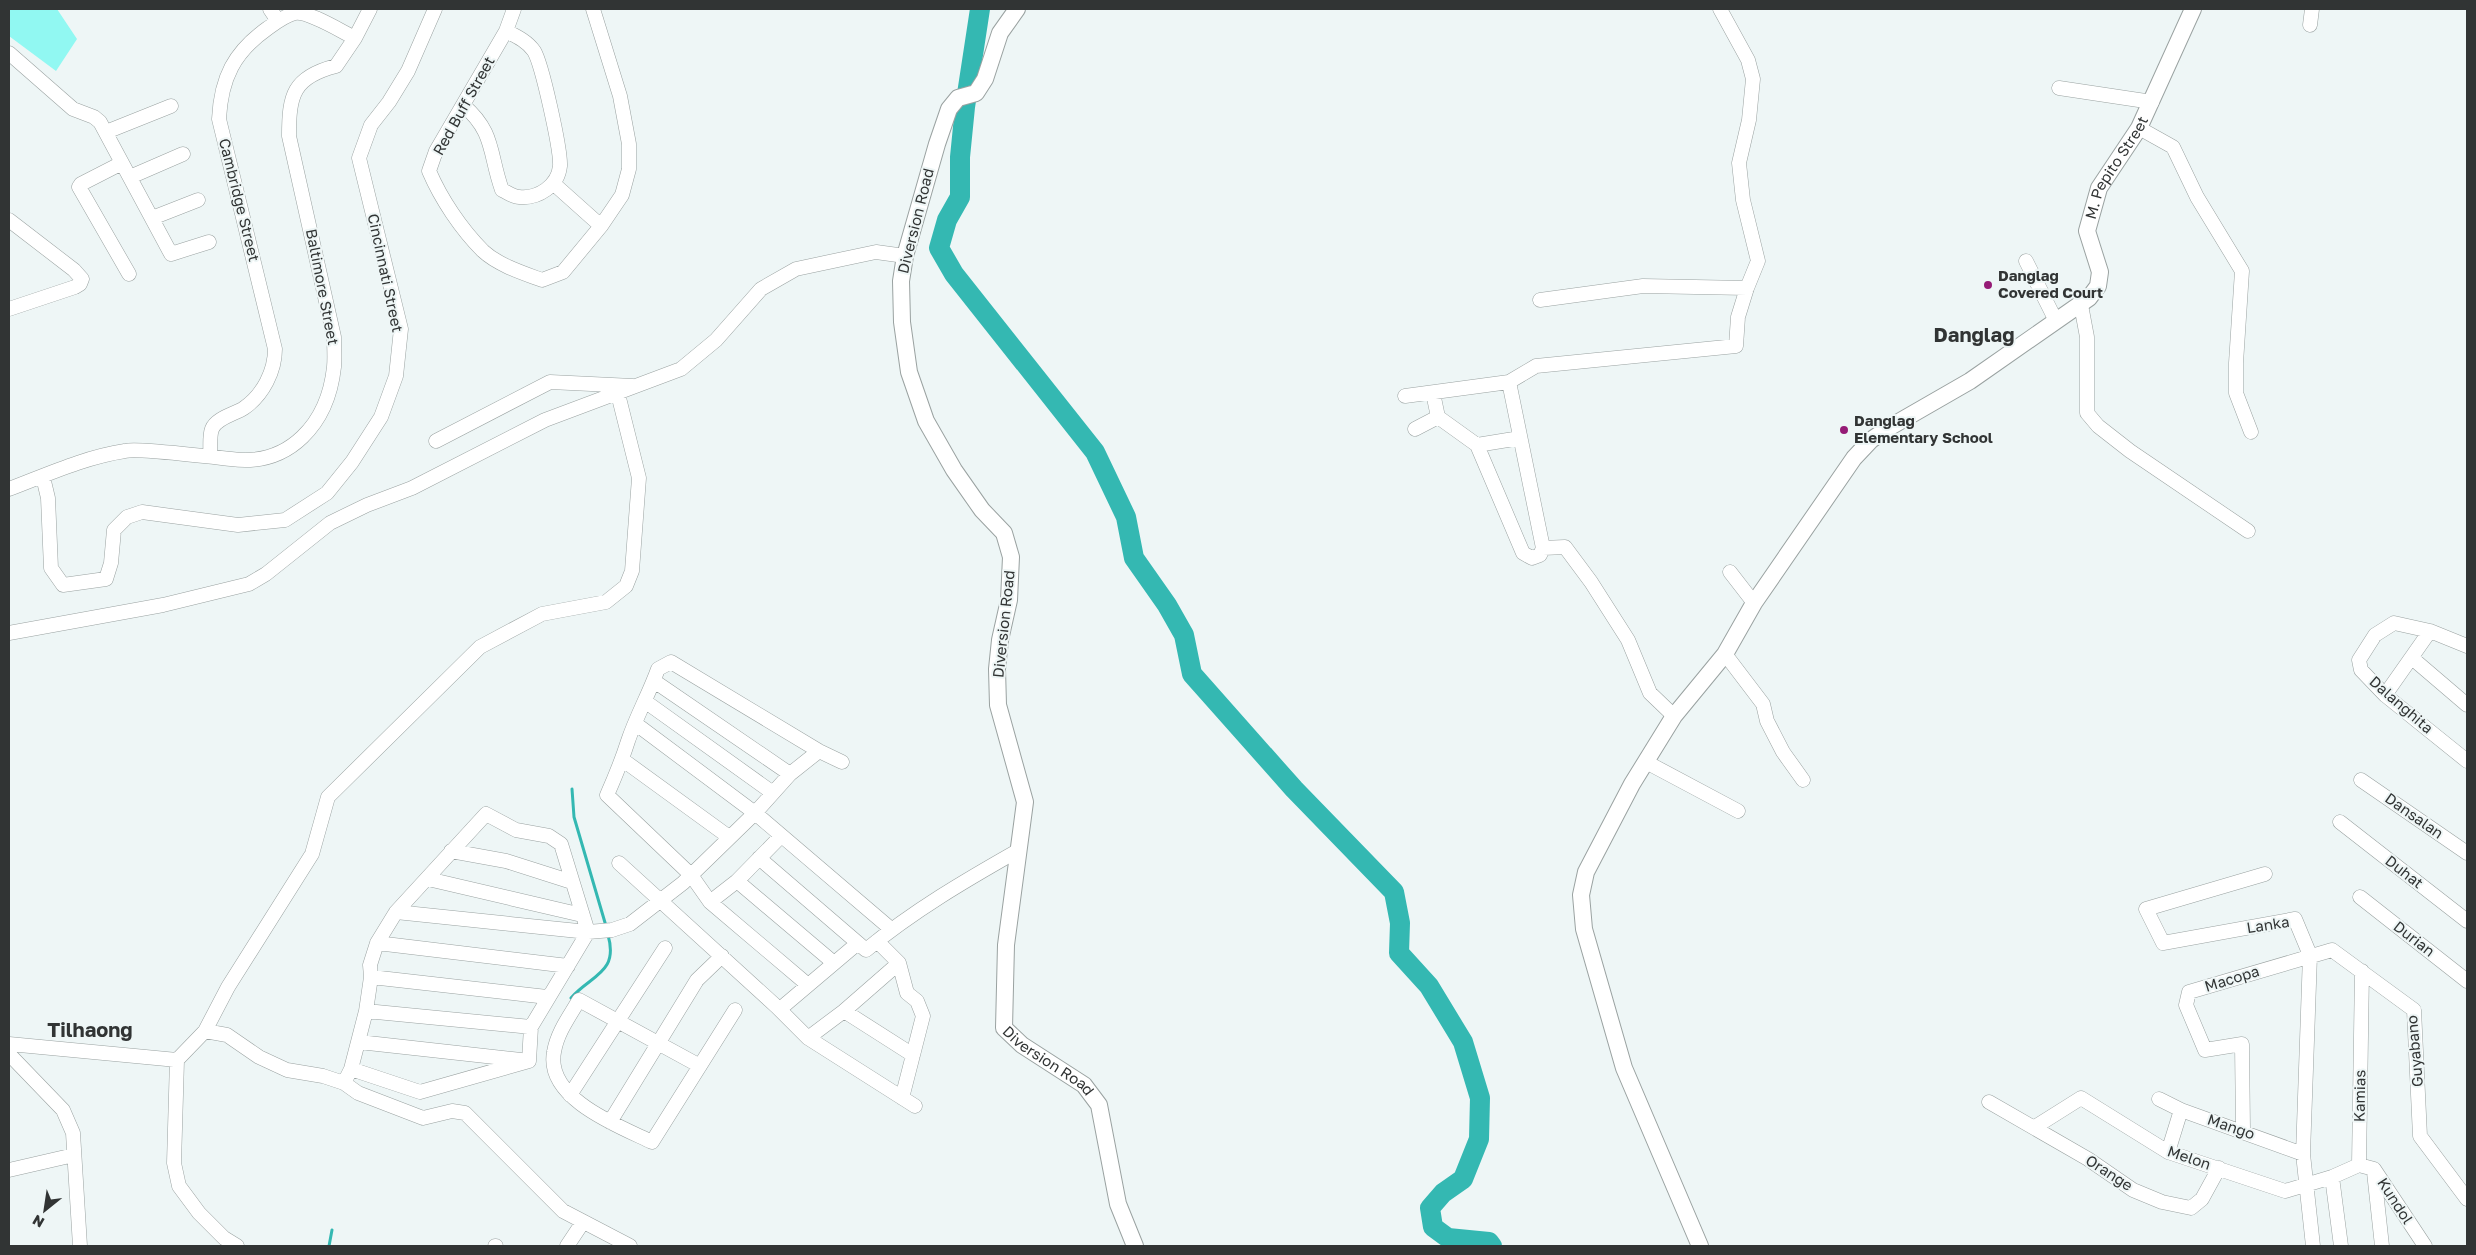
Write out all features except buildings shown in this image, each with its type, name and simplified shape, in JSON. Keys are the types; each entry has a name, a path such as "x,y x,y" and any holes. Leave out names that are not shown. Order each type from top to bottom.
{"street":[{"path":"270,9 278,21"},
{"name":"Baltimore Street","path":"9,489 126,450 210,456 233,460 266,458 294,446 314,425 326,404 334,368 334,337 289,136 289,109 296,90 303,80 316,72 336,66 355,38 370,9"},
{"name":"Cincinnati Street","path":"43,477 48,498 50,568 63,585 106,579 112,564 114,530 127,517 142,512 238,525 285,520 328,493 352,462 381,417 396,376 400,329 359,158 371,125 389,102 408,71 435,9"},
{"name":"Red Buff Street","path":"514,9 506,31 436,152 430,171 441,198 484,252 517,271 542,280 562,272 601,226 622,195 629,169 629,144 620,96 593,9"},
{"name":"Diversion Road","path":"1017,9 1000,34 985,80 969,95 958,98 949,109 905,256 901,281 902,322 908,372 926,421 954,470 982,510 1004,534 1011,557 1009,600 996,669 998,705 1025,802 1006,945 1004,1028 1022,1045 1084,1085 1099,1105 1118,1204 1135,1246"},
{"path":"1405,396 1509,382 1536,366 1736,346 1738,317 1747,288 1757,268 1758,254 1743,200 1739,163 1749,120 1753,79 1748,60 1720,9"},
{"name":"M. Pepito Street","path":"1700,1246 1629,1083 1601,991 1583,915 1580,895 1586,872 1646,762 1674,716 1725,654 1754,603 1854,458 1871,440 1970,381 2069,313 2098,286 2100,272 2087,230 2099,188 2140,128 2193,9"},
{"path":"2310,25 2312,9"},
{"name":"Cambridge Street","path":"210,456 212,429 217,422 245,407 261,390 275,362 275,349 266,308 219,119 220,94 229,69 251,40 278,21 295,13 308,16 355,38"},
{"path":"463,105 477,117 491,142 502,190 517,198 547,190 554,184 560,166 558,148 550,106 534,51 522,39 506,31"},
{"path":"9,53 73,109 97,119 106,132 171,254 209,242"},
{"path":"2060,88 2152,102"},
{"path":"106,132 171,106"},
{"path":"2140,128 2173,147 2185,168 2197,197 2226,247 2240,265 2242,271 2236,393 2251,432"},
{"path":"130,177 182,154"},
{"path":"122,163 81,184 79,187 129,274"},
{"path":"554,184 601,226"},
{"path":"152,218 198,200"},
{"path":"9,220 82,279 80,284 75,287 9,309"},
{"path":"9,633 163,605 249,584 266,574 330,523 367,505 412,488 545,420 681,369 716,340 761,289 796,269 876,252 905,256"},
{"path":"2026,261 2088,337 2087,413 2098,426 2130,451 2248,530"},
{"path":"1540,300 1643,286 1747,288"},
{"path":"436,441 550,382 638,386"},
{"path":"1433,393 1438,417 1477,445 1523,553 1532,558 1540,555 1543,548 1509,382"},
{"path":"237,1246 224,1238 199,1213 179,1186 174,1163 177,1060 206,1031 228,987 312,854 328,797 480,647 542,614 606,602 626,586 632,571 639,478 618,394"},
{"path":"1415,429 1438,417"},
{"path":"1477,445 1520,438"},
{"path":"1543,548 1565,547 1591,582 1628,640 1650,693 1674,716"},
{"path":"1730,572 1754,603"},
{"name":"Dalanghita","path":"2430,631 2394,623 2375,635 2359,660 2361,670 2385,695 2467,761"},
{"path":"2385,695 2430,631 2467,646"},
{"path":"1725,654 1763,704 1767,721 1783,752 1803,780"},
{"path":"2412,658 2467,705"},
{"path":"808,985 710,902 692,875 607,795 623,760 658,669 671,662 818,751 842,762"},
{"path":"654,681 790,774"},
{"path":"646,702 773,793"},
{"path":"636,724 755,813 891,929"},
{"path":"396,912 588,932 607,932 630,924 692,875 755,813 790,774 818,751"},
{"path":"623,760 729,837"},
{"path":"1646,762 1738,811"},
{"name":"Dansalan","path":"2361,780 2467,853"},
{"path":"344,1082 351,1069 366,1011 371,977 370,964 377,943 396,912 486,814 516,830 549,836 561,844 588,932 547,997 531,1027 529,1061"},
{"name":"Duhat","path":"2340,822 2467,921"},
{"path":"710,902 737,881 781,836"},
{"path":"759,858 866,950 891,929 973,876 1020,850"},
{"path":"451,851 506,861 572,882"},
{"path":"619,863 780,1009 808,1038 916,1106"},
{"name":"Lanka","path":"2265,874 2146,909 2163,943 2295,919 2310,955 2303,1154 2313,1246"},
{"path":"428,879 582,915"},
{"path":"737,881 834,963"},
{"name":"Durian","path":"2360,897 2467,981"},
{"path":"877,941 900,963 907,994 917,1001 923,1016 902,1098"},
{"path":"377,943 568,966"},
{"path":"780,1009 858,943"},
{"path":"570,1094 665,948"},
{"name":"Guyabano","path":"2310,955 2332,950 2414,1010 2420,1136 2467,1199"},
{"name":"Macopa","path":"2243,1130 2242,1044 2205,1050 2186,1004 2189,992 2310,955"},
{"path":"610,1122 697,980 722,956"},
{"path":"808,1038 844,1011 900,963"},
{"name":"Kamias","path":"2359,1165 2362,971"},
{"path":"371,977 547,997"},
{"path":"700,1066 579,1000 562,1028 553,1054 556,1074 570,1094 585,1108 652,1142 700,1066 735,1010"},
{"path":"366,1011 531,1027"},
{"path":"844,1011 913,1055"},
{"path":"206,1031 227,1035 259,1057 286,1070 323,1076 344,1082 358,1093 423,1118 452,1111 464,1114 563,1211 630,1246"},
{"path":"358,1042 529,1061"},
{"path":"9,1044 177,1060"},
{"path":"9,1054 63,1110 73,1133 80,1246"},
{"path":"351,1069 420,1092 529,1061"},
{"name":"Melon","path":"2035,1128 2081,1098 2168,1152 2284,1190 2307,1183"},
{"name":"Mango","path":"2159,1099 2181,1110 2243,1130 2303,1154"},
{"name":"Orange","path":"1989,1102 2088,1159 2132,1190 2176,1205 2191,1208 2202,1199 2218,1168"},
{"path":"2168,1152 2181,1110"},
{"path":"9,1170 74,1155"},
{"path":"2307,1183 2332,1177 2359,1165"},
{"name":"Kundol","path":"2359,1165 2374,1169 2425,1246"},
{"path":"2374,1169 2382,1246"},
{"path":"2332,1177 2341,1246"},
{"path":"567,1246 583,1222"}],"shaded area":[{"path":"9,9 57,9 77,39 56,71 9,36"}],"waterway":[{"path":"980,9 965,107 960,157 960,197 947,220 939,248 954,274 1095,452 1126,517 1134,558 1167,605 1184,635 1192,674 1294,789 1394,892 1400,923 1399,953 1429,986 1463,1042 1480,1098 1479,1139 1463,1179 1443,1193 1430,1208 1433,1227 1448,1238 1489,1242 1492,1246"},
{"path":"572,789 574,817 606,926"},
{"path":"571,998 606,966 610,958 608,935"},
{"path":"329,1246 332,1230"}],"place":[{"name":"Danglag Covered Court","path":"1988,285"},
{"name":"Danglag Elementary School","path":"1844,430"}],"district":[{"name":"Danglag","path":"1974,335"},
{"name":"Tilhaong","path":"90,1030"}]}
